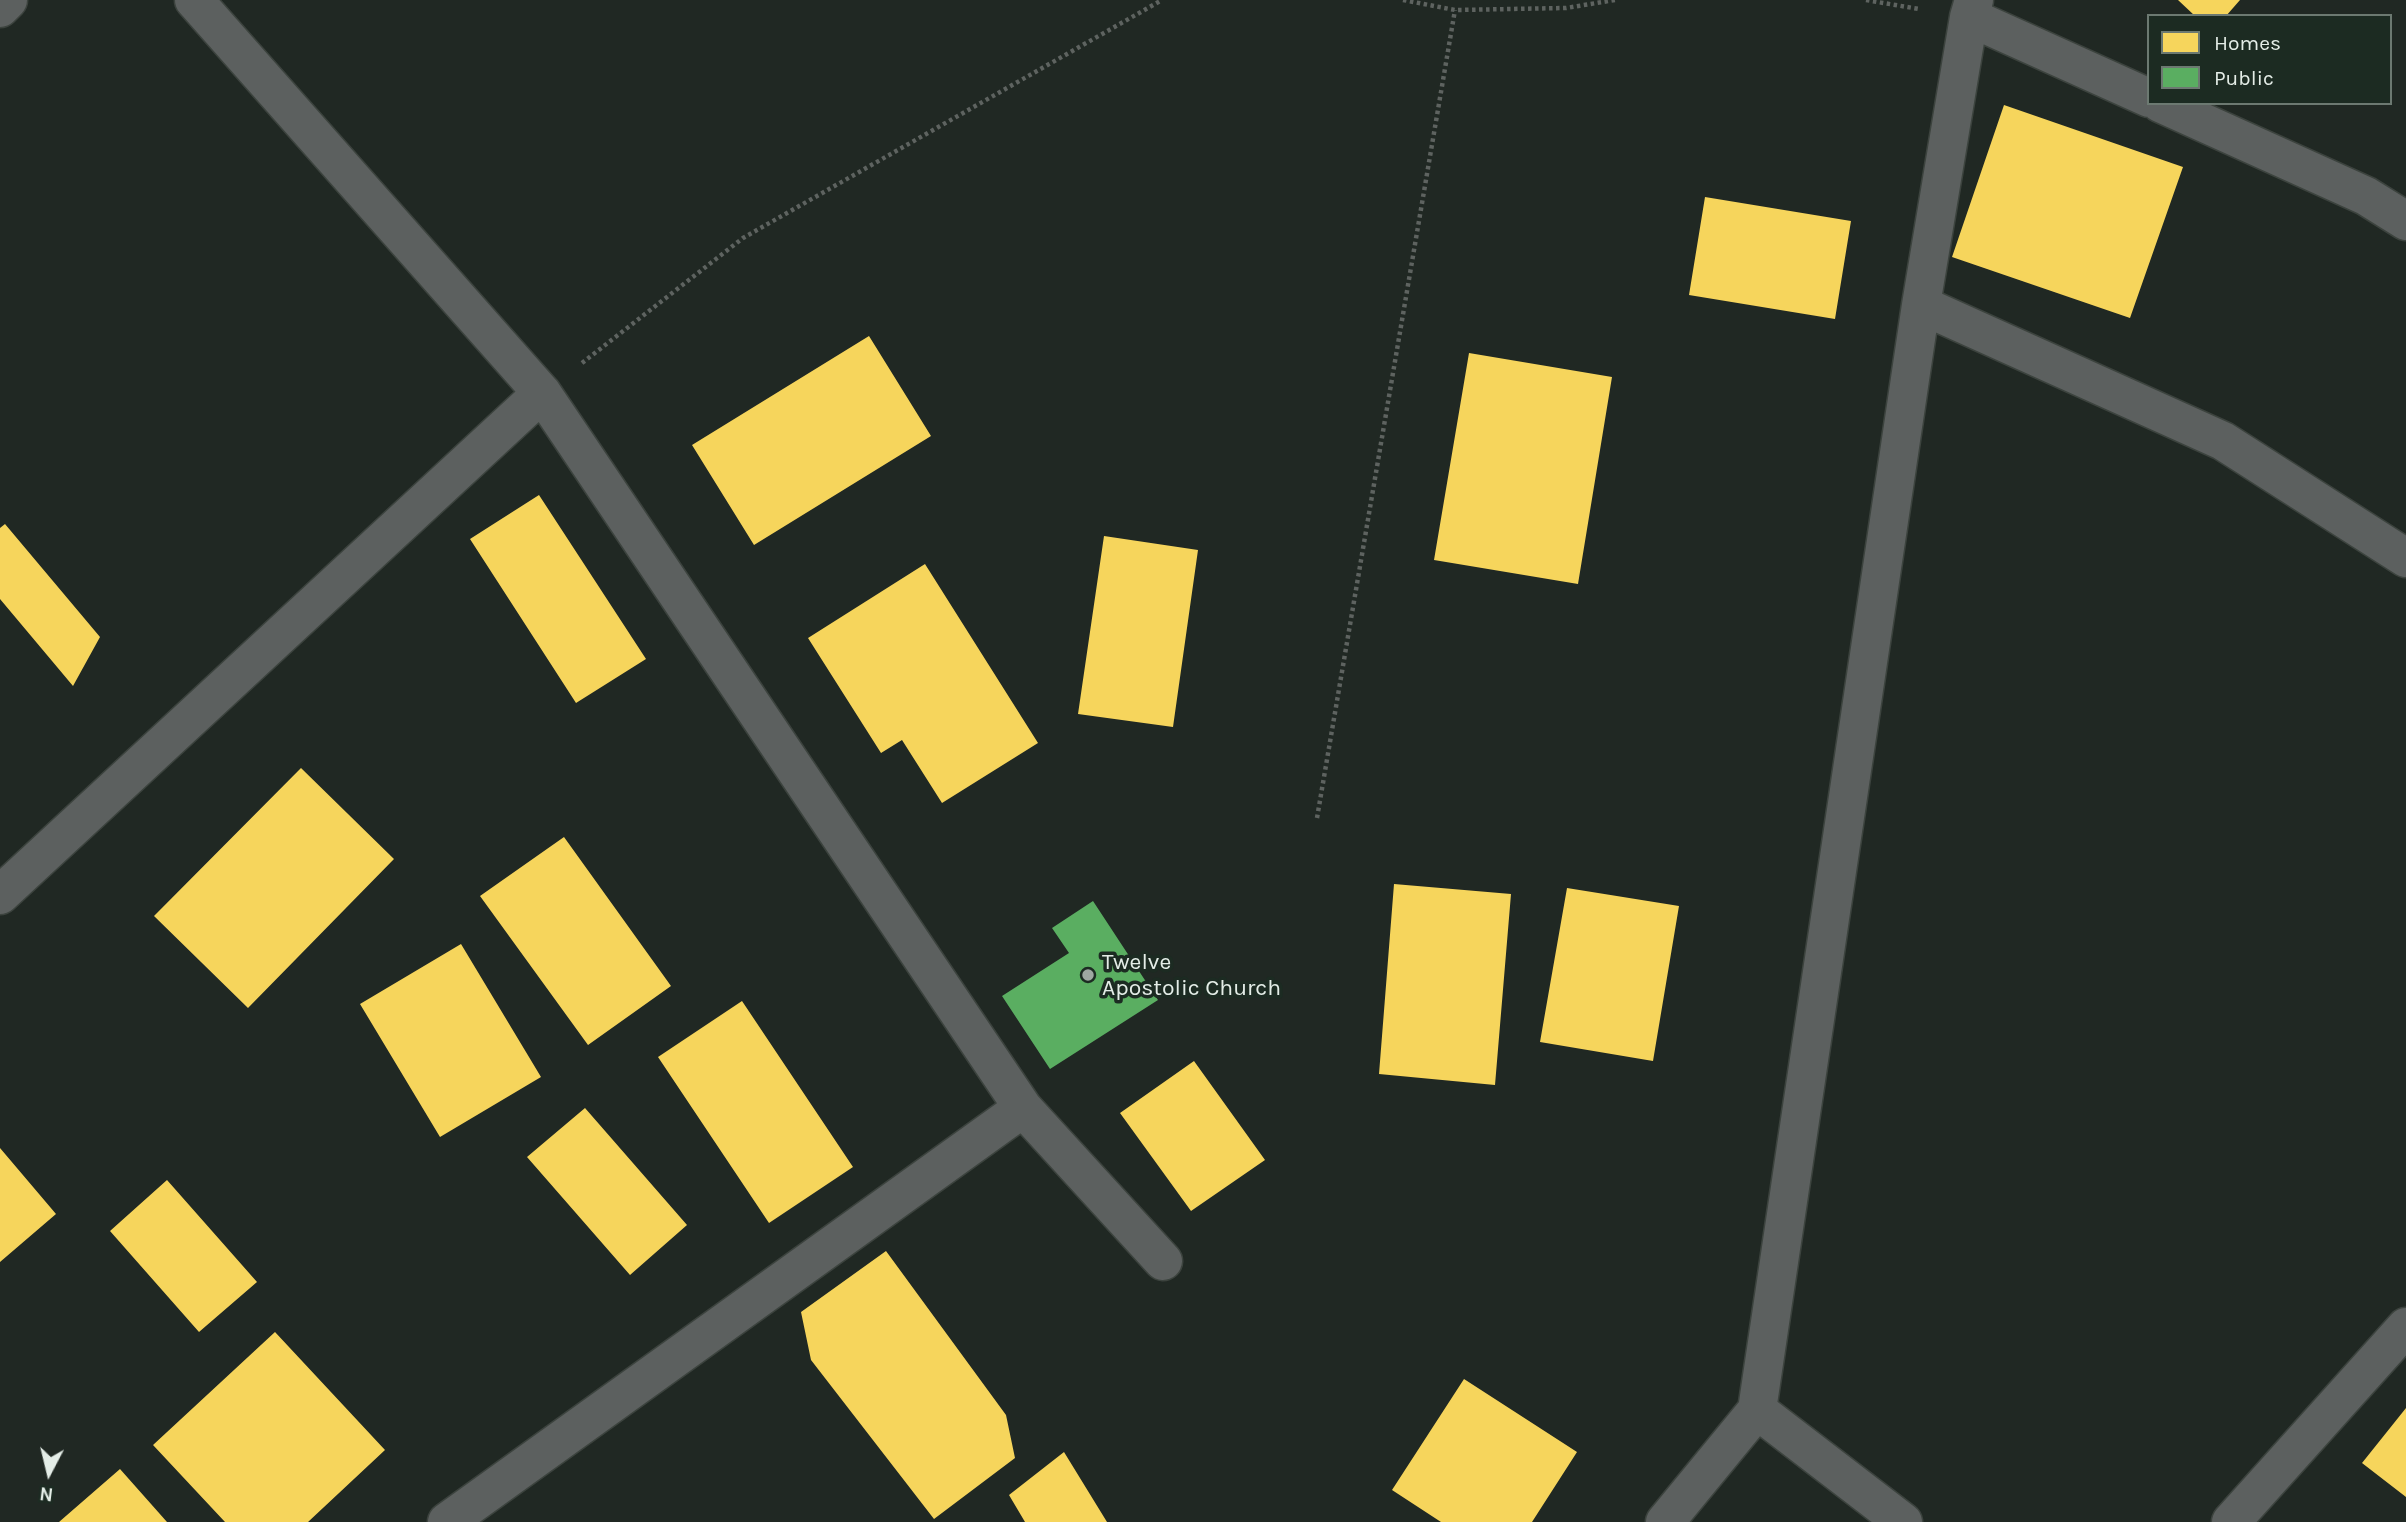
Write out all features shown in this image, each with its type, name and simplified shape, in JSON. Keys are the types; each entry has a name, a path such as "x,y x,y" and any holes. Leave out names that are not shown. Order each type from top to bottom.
{"street":[{"path":"0,8 8,0"},
{"path":"194,0 542,393 1023,1108 1163,1261"},
{"path":"1665,1522 1758,1410 1921,305 1971,8 2147,97"},
{"path":"2164,105 2366,196 2406,221"},
{"path":"1921,305 2222,441 2406,558"},
{"path":"0,895 542,393"},
{"path":"447,1522 1023,1108"},
{"path":"2231,1522 2406,1327"},
{"path":"1758,1410 1903,1522"}],"path":[{"path":"542,393 743,238 1162,0"},
{"path":"1403,0 1455,10 1566,8 1615,0"},
{"path":"1317,818 1455,10"}],"building: Homes":[{"path":"2178,0 2240,0 2228,14 2193,14"},
{"path":"2004,105 2183,167 2130,318 1952,257"},
{"path":"1705,197 1851,221 1835,319 1689,295"},
{"path":"869,336 931,436 754,545 692,445"},
{"path":"1469,353 1612,377 1578,584 1434,560"},
{"path":"539,495 646,659 576,703 470,539"},
{"path":"5,524 100,637 73,686 0,599 0,528"},
{"path":"1104,536 1198,550 1173,727 1078,714"},
{"path":"925,564 1038,743 942,803 902,740 881,753 808,638"},
{"path":"301,768 394,859 248,1008 154,916"},
{"path":"564,837 671,986 588,1045 480,896"},
{"path":"1394,884 1511,894 1495,1085 1379,1074"},
{"path":"1567,888 1679,906 1653,1061 1540,1042"},
{"path":"461,944 541,1077 440,1137 360,1004"},
{"path":"742,1001 853,1167 769,1223 658,1057"},
{"path":"1194,1061 1265,1160 1191,1211 1120,1113"},
{"path":"585,1108 687,1225 630,1275 527,1157"},
{"path":"0,1148 56,1214 0,1262"},
{"path":"167,1180 257,1282 199,1332 110,1231"},
{"path":"886,1251 1006,1415 1015,1458 934,1519 811,1360 801,1312"},
{"path":"275,1332 385,1450 308,1522 225,1522 153,1445"},
{"path":"1464,1379 1577,1452 1532,1522 1441,1522 1392,1490"},
{"path":"2406,1408 2406,1497 2362,1463"},
{"path":"1064,1452 1107,1522 1025,1522 1009,1495"},
{"path":"120,1469 167,1522 59,1522"}],"building: Public":[{"name":"Twelve Apostolic Church","path":"1093,901 1158,1000 1050,1069 1002,996 1069,953 1052,928"}],"place":[{"name":"Twelve Apostolic Church","path":"1088,975"}]}
